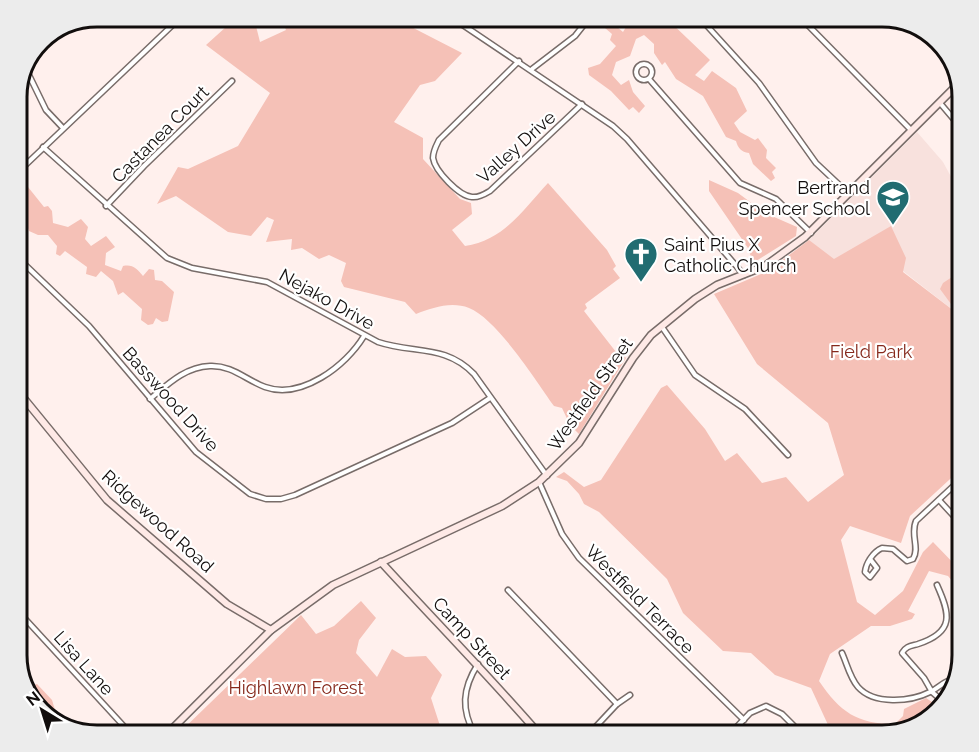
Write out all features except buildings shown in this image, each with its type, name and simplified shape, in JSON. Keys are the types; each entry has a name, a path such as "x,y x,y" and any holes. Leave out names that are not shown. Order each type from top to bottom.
{"main road":[{"name":"Westfield Street","path":"176,725 271,630 333,585 502,506 547,476 579,443 641,347 678,311 709,289 745,276 788,251 810,233 952,90"},
{"name":"Ridgewood Road","path":"27,402 107,500 227,604 271,630"},
{"name":"Camp Street","path":"381,562 478,664 531,725"}],"street":[{"path":"27,163 169,27"},
{"path":"468,27 582,104 627,139 745,276"},
{"path":"532,69 575,36 582,27"},
{"path":"709,27 759,83 816,163 849,194"},
{"path":"811,27 912,131"},
{"name":"Valley Drive","path":"519,61 439,140 434,150 433,160 438,169 461,193 472,197 490,191 582,104"},
{"path":"649,79 651,68 645,64 638,66 635,73 638,79 649,79 740,183 776,199 810,233"},
{"path":"30,77 46,110 63,128"},
{"name":"Castanea Court","path":"106,206 232,81"},
{"path":"939,103 952,117"},
{"name":"Nejako Drive","path":"43,147 106,206 167,258 192,268 267,282 363,336 394,347 449,355 462,362 547,476"},
{"name":"Basswood Drive","path":"27,267 89,326 196,452 238,488 258,496 281,499 452,423 490,398"},
{"path":"662,327 695,375 745,410 788,455"},
{"path":"150,399 177,377 192,369 208,366 237,372 263,387 280,391 295,388 333,372 355,350 363,336"},
{"name":"Westfield Terrace","path":"539,482 562,534 579,558 744,720"},
{"path":"870,559 877,550 887,547 907,561 914,560 916,554 914,526 952,488"},
{"path":"939,500 952,514"},
{"path":"937,585 948,612 946,623 935,636 906,648 903,653 938,697"},
{"path":"508,590 617,704"},
{"name":"Lisa Lane","path":"27,621 123,725"},
{"path":"842,653 856,686 872,697 901,700 932,692 939,684 947,681"},
{"path":"471,725 463,703 464,692 478,664"},
{"path":"597,725 617,704 630,695"},
{"path":"739,725 758,708 766,706 782,714 793,725"}],"shaded area":[{"name":"Bertrand Spencer School","path":"917,132 943,162 952,179 952,309 903,271 835,263 809,240"}],"green space":[{"path":"226,27 256,27 260,42 286,30 285,27 411,27 462,53 435,81 420,85 394,122 423,138 423,159 460,199 471,203 472,214 452,230 465,246 479,243 502,231 548,183 607,250 616,266 613,269 620,278 585,304 587,308 584,311 616,352 618,350 626,358 579,434 570,425 562,408 554,406 527,367 492,324 469,308 449,305 416,314 405,302 344,287 341,281 346,263 329,255 319,259 302,248 291,250 292,239 266,242 274,220 267,217 251,236 228,232 176,196 157,204 178,167 188,169 238,146 270,93 206,45"},
{"path":"604,27 617,27 623,32 626,27 675,27 710,60 695,75 704,81 712,71 736,88 747,111 734,123 740,132 755,140 758,138 767,150 766,158 776,168 772,172 775,178 771,181 753,164 749,153 740,149 736,141 726,137 703,96 676,79 665,62 662,65 654,53 654,44 644,35 636,39 630,56 616,62 612,75 621,85 629,80 633,92 645,106 639,113 633,107 629,110 611,91 589,75 588,68 600,64 616,46 610,40 612,34"},
{"path":"709,180 738,193 765,213 797,227 796,236 753,263 748,248 709,191"},
{"path":"27,187 44,207 48,206 52,211 53,223 68,227 81,219 88,227 85,239 91,246 106,236 115,247 106,253 105,265 121,271 123,266 132,266 143,276 149,269 154,270 155,280 162,281 174,292 168,321 162,322 156,318 153,324 148,325 141,320 142,309 123,292 118,295 113,281 101,271 96,277 86,274 87,267 65,251 60,256 56,254 57,246 48,235 38,235 29,231"},
{"name":"Field Park","path":"891,226 906,258 903,272 952,309 952,477 910,516 901,543 850,526 841,540 857,602 875,615 903,591 923,552 933,542 952,562 952,581 948,576 929,571 908,611 915,614 912,619 890,626 871,626 830,654 819,681 834,701 851,714 870,722 893,724 828,725 811,688 775,675 751,653 723,651 683,613 667,579 599,512 584,504 579,494 567,481 556,477 564,472 584,487 601,480 661,388 667,385 705,429 725,461 737,453 762,483 786,477 808,502 844,475 828,423 757,364 714,294 768,271 809,240 834,259"},
{"path":"952,277 951,304 940,289 943,283"},
{"name":"Highlawn Forest","path":"361,601 376,618 359,640 356,653 377,677 392,649 405,657 426,656 442,675 431,698 440,725 187,725 301,615 316,634 334,626"},
{"path":"926,698 934,703 925,711 896,724 903,716 904,709"}],"place":[{"name":"Bertrand Spencer School","path":"893,226"},
{"name":"Saint Pius X Catholic Church","path":"641,283"}]}
